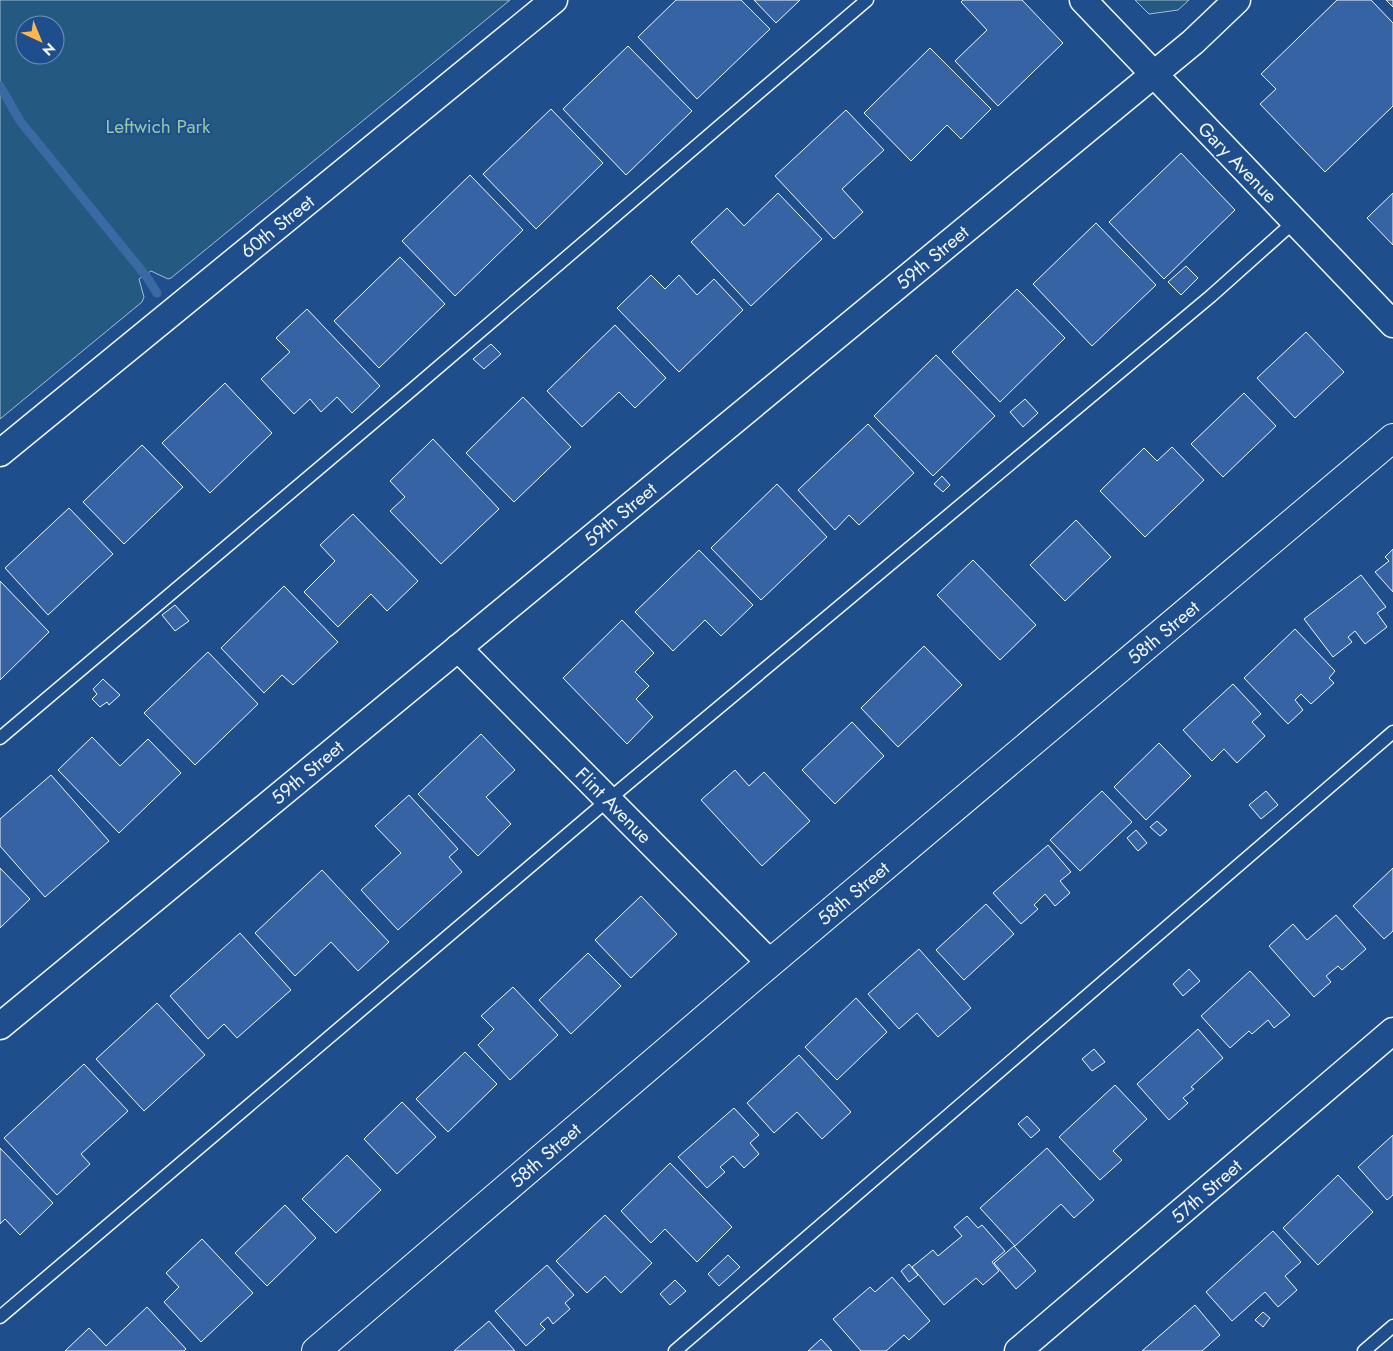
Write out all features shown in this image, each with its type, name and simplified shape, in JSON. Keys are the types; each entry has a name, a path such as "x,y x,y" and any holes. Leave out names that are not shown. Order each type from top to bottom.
{"street":[{"name":"60th Street","path":"0,453 554,0"},
{"name":"Gary Avenue","path":"1084,0 1393,324"},
{"name":"59th Street","path":"0,1026 1193,42 1237,0"},
{"name":"58th Street","path":"316,1351 770,963 1393,438"},
{"name":"Flint Avenue","path":"458,648 770,963"},
{"name":"57th Street","path":"1018,1351 1393,1030"}],"lane":[{"path":"0,738 414,388 868,0"},
{"path":"0,1317 608,800 1210,296 1294,221"},
{"path":"675,1351 1393,732"},
{"path":"1364,1351 1393,1326"}],"green space":[{"name":"Leftwich Park","path":"0,0 510,0 171,278 168,279 151,271 139,279 144,297 142,302 0,419"},
{"path":"1135,0 1189,0 1178,10 1149,14"}],"building":[{"path":"676,0 741,0 770,29 697,99 638,37"},
{"path":"754,0 800,0 776,23"},
{"path":"963,0 1022,0 1063,43 998,106 955,61 987,30 961,2"},
{"path":"1337,0 1371,0 1393,23 1393,106 1325,172 1260,104 1276,89 1261,74"},
{"path":"1386,0 1393,0 1393,7"},
{"path":"628,46 692,111 626,175 563,109"},
{"path":"930,48 991,109 961,139 947,125 911,161 864,113"},
{"path":"551,109 603,163 536,229 483,174"},
{"path":"846,110 884,150 842,189 863,212 834,239 775,176"},
{"path":"1181,153 1235,210 1164,279 1109,222"},
{"path":"470,175 523,230 455,296 402,241"},
{"path":"778,193 822,239 751,306 691,242 727,208 744,226"},
{"path":"1393,193 1393,245 1367,218"},
{"path":"1096,223 1156,285 1092,346 1033,284"},
{"path":"400,257 445,304 379,368 334,321"},
{"path":"1186,266 1198,278 1181,295 1168,282"},
{"path":"651,275 665,289 679,275 697,295 714,279 743,310 679,372 617,308"},
{"path":"1017,289 1065,338 1000,402 952,352"},
{"path":"307,309 380,386 352,413 337,397 321,412 310,399 294,414 261,379 290,352 276,338"},
{"path":"615,325 666,378 635,408 619,392 582,427 547,391"},
{"path":"1306,332 1344,372 1295,418 1257,378"},
{"path":"491,344 501,354 484,369 473,359"},
{"path":"936,355 995,416 933,476 874,416"},
{"path":"225,383 272,433 210,493 162,443"},
{"path":"1244,393 1276,426 1223,477 1191,444"},
{"path":"523,397 571,447 514,502 466,453"},
{"path":"1025,399 1038,413 1023,427 1010,412"},
{"path":"868,424 914,473 859,525 849,515 835,530 798,490"},
{"path":"433,439 499,509 441,564 390,511 405,497 390,481"},
{"path":"142,445 183,487 124,544 83,502"},
{"path":"1172,447 1204,480 1145,537 1100,491 1144,448 1157,461"},
{"path":"942,476 950,485 943,492 934,484"},
{"path":"777,484 827,537 761,600 711,548"},
{"path":"69,508 113,554 48,615 5,568"},
{"path":"353,514 418,581 387,611 371,594 338,627 304,592 335,561 320,545"},
{"path":"1076,520 1111,557 1065,601 1030,565"},
{"path":"1393,549 1393,592 1375,572 1389,561 1385,557"},
{"path":"699,550 753,605 721,636 705,620 673,651 635,612"},
{"path":"973,560 1036,625 1000,660 937,595"},
{"path":"1361,575 1386,607 1377,613 1387,627 1365,644 1355,631 1348,637 1352,642 1333,657 1304,619"},
{"path":"0,581 49,632 0,680"},
{"path":"284,586 338,642 293,685 282,675 264,693 221,648"},
{"path":"175,605 189,621 175,631 162,615"},
{"path":"622,620 654,653 635,672 649,686 636,699 653,717 627,744 563,678"},
{"path":"1295,629 1335,671 1329,678 1334,683 1311,704 1301,694 1295,700 1303,710 1288,724 1244,678"},
{"path":"924,646 962,685 898,747 861,708"},
{"path":"208,652 258,704 195,765 144,713"},
{"path":"103,679 120,695 109,705 107,702 100,707 92,699 97,694 93,689"},
{"path":"1233,684 1261,714 1252,722 1265,736 1237,763 1224,749 1212,761 1183,730"},
{"path":"852,722 884,756 835,804 802,770"},
{"path":"481,734 515,770 486,797 511,824 478,856 418,794"},
{"path":"92,737 120,766 148,739 181,773 119,833 58,770"},
{"path":"1159,743 1191,776 1146,820 1114,787"},
{"path":"735,770 749,786 764,772 810,821 762,866 701,800"},
{"path":"51,775 109,841 45,897 0,846 0,819"},
{"path":"1102,791 1132,822 1080,871 1050,840"},
{"path":"1266,791 1278,805 1261,819 1249,805"},
{"path":"409,795 458,849 449,857 462,872 398,930 361,890 401,853 375,826"},
{"path":"1157,821 1167,830 1160,836 1150,827"},
{"path":"1136,830 1147,843 1138,851 1127,838"},
{"path":"1048,845 1071,872 1060,881 1070,893 1055,906 1045,894 1034,905 1038,909 1021,924 993,893"},
{"path":"0,868 30,899 0,928"},
{"path":"1393,868 1393,931 1384,939 1353,906"},
{"path":"322,870 389,942 358,971 331,942 295,976 255,933"},
{"path":"641,896 677,934 631,978 595,940"},
{"path":"986,904 1014,934 964,980 936,950"},
{"path":"1336,915 1366,949 1342,970 1338,966 1326,976 1331,982 1314,997 1269,946 1293,924 1307,940"},
{"path":"240,933 291,990 237,1038 224,1024 208,1039 170,996"},
{"path":"919,949 971,1008 938,1037 917,1013 899,1029 868,994"},
{"path":"588,953 621,986 571,1034 539,1000"},
{"path":"1189,969 1200,981 1183,996 1173,984"},
{"path":"1250,971 1290,1015 1274,1028 1268,1020 1252,1034 1249,1031 1230,1048 1201,1016"},
{"path":"513,987 558,1035 510,1080 478,1045 494,1029 481,1016"},
{"path":"856,998 887,1032 837,1080 805,1047"},
{"path":"157,1003 205,1055 144,1111 96,1059"},
{"path":"1198,1029 1223,1058 1191,1087 1194,1089 1183,1098 1188,1103 1169,1120 1137,1084"},
{"path":"1094,1049 1105,1062 1092,1071 1082,1059"},
{"path":"465,1052 497,1084 448,1132 416,1099"},
{"path":"799,1055 851,1112 822,1139 797,1112 774,1133 747,1103"},
{"path":"84,1064 128,1111 81,1154 90,1164 57,1195 4,1138"},
{"path":"1115,1085 1147,1119 1113,1151 1122,1160 1100,1180 1059,1137"},
{"path":"402,1102 436,1137 397,1174 364,1139"},
{"path":"734,1108 759,1135 750,1143 759,1154 744,1168 733,1156 720,1167 725,1172 707,1188 678,1157"},
{"path":"1027,1116 1040,1130 1031,1138 1018,1124"},
{"path":"1393,1135 1393,1195 1387,1200 1358,1167"},
{"path":"0,1148 53,1203 20,1235 5,1219 0,1224"},
{"path":"1047,1148 1094,1200 1074,1218 1061,1204 1015,1246 980,1208"},
{"path":"347,1155 381,1190 336,1233 302,1199"},
{"path":"670,1163 732,1227 697,1262 665,1229 651,1243 621,1211"},
{"path":"1338,1175 1373,1212 1318,1265 1283,1228"},
{"path":"285,1205 316,1238 267,1286 235,1253"},
{"path":"605,1215 652,1263 621,1293 605,1276 587,1293 556,1261"},
{"path":"967,1216 978,1228 982,1225 1005,1251 992,1262 999,1271 983,1285 976,1278 944,1305 912,1267 933,1250 938,1256 962,1236 954,1227"},
{"path":"1273,1231 1301,1262 1285,1276 1297,1290 1278,1307 1265,1292 1232,1321 1206,1292"},
{"path":"202,1239 253,1293 201,1342 164,1302 179,1287 166,1273"},
{"path":"1014,1246 1036,1271 1016,1289 994,1263"},
{"path":"728,1255 740,1267 719,1286 708,1274"},
{"path":"909,1264 918,1275 909,1282 901,1271"},
{"path":"547,1265 574,1295 565,1303 570,1309 553,1324 548,1317 540,1324 545,1329 526,1346 495,1311"},
{"path":"892,1277 930,1321 909,1340 904,1335 886,1351 861,1351 833,1319 870,1287 875,1292"},
{"path":"675,1280 686,1291 670,1305 660,1294"},
{"path":"1195,1305 1220,1335 1202,1351 1142,1351"},
{"path":"147,1307 186,1349 184,1351 65,1351 89,1328 106,1346"},
{"path":"1263,1312 1270,1318 1263,1327 1255,1320"},
{"path":"489,1321 515,1351 454,1351"},
{"path":"821,1339 832,1351 808,1351"}],"waterway":[{"path":"0,86 20,121 146,276 157,293"}]}
